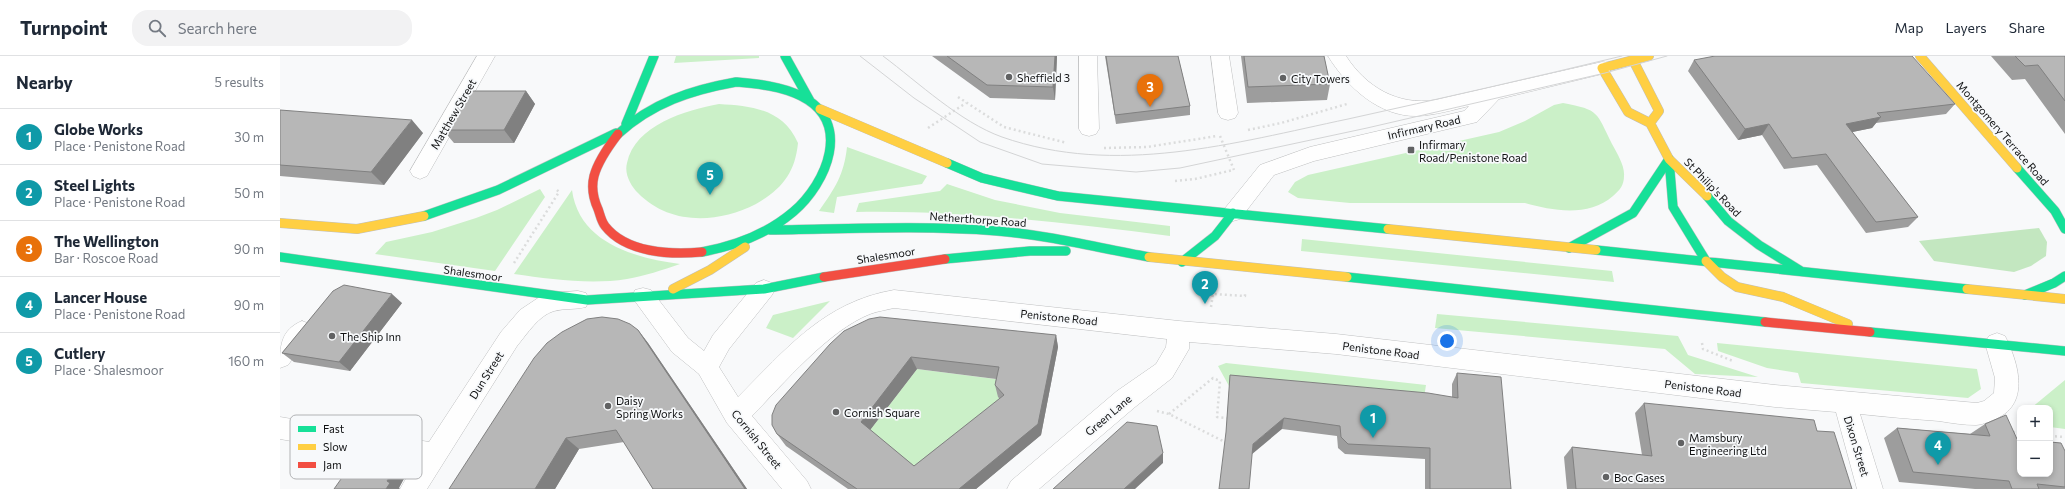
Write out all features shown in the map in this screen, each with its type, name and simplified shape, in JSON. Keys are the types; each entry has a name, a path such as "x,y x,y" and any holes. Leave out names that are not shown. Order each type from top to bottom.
{"main road":[{"path":"626,124 654,56"},
{"path":"785,56 810,101"},
{"path":"1633,60 1659,111 1650,122 1628,112 1602,68 1633,60 1649,56"},
{"name":"Montgomery Terrace Road","path":"1920,56 2055,211 2065,229"},
{"name":"Shalesmoor","path":"736,82 762,82 786,88 810,101 820,109 830,128 832,147 828,167 816,191 800,208 770,230 723,248 688,254 654,252 626,242 605,226 592,194 592,182 600,158 618,132 626,124 655,105 681,93 708,85 736,82"},
{"path":"820,109 982,178 1058,196 2065,298"},
{"name":"St Philip's Road","path":"1650,122 1669,159 1712,201 1728,221 1759,245 1801,271"},
{"name":"Shalesmoor","path":"280,223 353,229 399,222 432,214 517,182 618,132"},
{"path":"1569,248 1633,213 1669,159"},
{"name":"St Philip's Road","path":"1669,159 1673,207 1706,261 1722,277 1737,288 1783,297 1868,332"},
{"path":"1182,262 1215,236 1233,213"},
{"name":"Netherthorpe Road","path":"770,230 962,228 1031,234 1113,252 1182,262 1244,266 1696,316 1997,343 2065,351"},
{"name":"Shalesmoor","path":"654,295 697,279 724,262 762,234"},
{"name":"Shalesmoor","path":"280,257 587,300 764,289 806,280 925,261 1030,251 1113,252"},
{"path":"2025,295 2054,283 2065,276"}],"street":[{"name":"Matthew Street","path":"420,171 486,56"},
{"path":"1088,56 1089,129"},
{"path":"1220,56 1228,113"},
{"path":"1337,56 1346,70 1375,94 1401,107 1416,110 1602,68"},
{"name":"Infirmary Road","path":"1233,213 1267,170 1310,154 1470,117 1492,94"},
{"path":"707,367 721,342 764,289"},
{"name":"Cornish Street","path":"654,295 680,345 707,367 736,415 798,489"},
{"name":"Penistone Road","path":"736,415 829,325 858,308 876,301 894,299 1179,331 1336,344 1844,403 1977,414 1991,411 2003,402 2008,386 1997,343"},
{"name":"Dun Street","path":"422,475 509,338 539,309 552,302 587,300"},
{"path":"280,358 318,313"},
{"name":"Green Lane","path":"1020,489 1122,403 1164,371 1177,349 1179,331"},
{"name":"Dixon Street","path":"1844,403 1870,489"},
{"path":"280,428 290,430"},
{"path":"422,453 435,455"},
{"name":"Dun Street","path":"413,489 419,479"}],"path":[{"path":"1246,130 1281,124 1324,112 1375,94"},
{"path":"958,97 1004,127 1070,144"},
{"path":"927,128 966,103"},
{"path":"1101,148 1123,149 1165,145 1226,134"},
{"path":"1220,135 1234,170"},
{"path":"510,269 559,192"},
{"path":"1169,414 1213,378 1220,381 1217,417 1227,418"},
{"path":"1122,403 1169,414 1225,442"},
{"path":"2053,436 2065,437"}],"green space":[{"path":"676,56 759,56 759,58 674,63"},
{"path":"1563,103 1584,108 1595,114 1603,125 1623,168 1624,179 1620,189 1603,203 1593,207 1582,210 1559,210 1525,203 1350,203 1298,198 1288,192 1295,182 1308,175 1499,132 1525,121 1554,105"},
{"path":"719,104 755,108 775,116 784,123 792,132 798,143 794,163 786,179 773,192 756,204 741,211 710,218 679,216 664,211 650,203 635,190 627,175 626,167 632,150 640,139 651,129 677,115"},
{"path":"847,147 927,176 922,184 837,197 834,213 819,211 838,181 844,166"},
{"path":"947,184 995,200 1060,213 1170,226 1170,236 1052,222 974,215 856,212 859,203 940,191"},
{"path":"540,189 545,197 495,271 375,254 386,242 432,232 476,218 497,210"},
{"path":"572,190 577,208 586,223 597,235 612,245 628,252 680,264 660,271 613,281 570,281 514,274"},
{"path":"2039,228 2047,242 2046,256 2031,266 2014,272 1934,261 1919,241"},
{"path":"1302,239 1612,271 1614,282 1301,251"},
{"path":"830,301 793,338 766,328 773,315"},
{"path":"1437,314 1678,336 1688,355 1758,377 1695,374 1665,349 1435,328"},
{"path":"1717,343 1977,369 1981,389 1968,398 1801,383 1798,373 1767,368 1718,351"},
{"path":"1226,363 1426,385 1423,404 1229,386 1218,366"},
{"path":"917,369 1003,380 1008,407 919,477 867,434"},
{"path":"2065,380 2065,429 2053,427 2053,405 2035,405"}],"building":[{"name":"Sheffield 3","path":"947,56 1055,56 1053,87 987,85"},
{"path":"1106,56 1178,56 1190,106 1115,115"},
{"name":"City Towers","path":"1244,56 1324,56 1330,84 1248,87"},
{"path":"1715,56 1912,56 1955,104 1877,113 1881,117 1846,124 1918,217 1876,222 1826,154 1792,158 1769,124 1745,129 1694,60"},
{"path":"2015,56 2065,56 2065,101 2038,65 2025,66"},
{"path":"467,91 526,91 504,130 443,130"},
{"path":"280,110 412,120 371,172 280,165"},
{"path":"344,285 392,294 339,362 282,353 333,291"},
{"name":"Daisy Spring Works","path":"602,317 618,319 630,324 638,330 745,489 653,489 616,430 566,438 535,489 449,489 534,358 547,343 562,332 587,319"},
{"name":"Cornish Square","path":"880,317 1056,335 1038,424 959,489 857,489 777,434 772,425 772,415 776,405 830,344 844,331 869,319","holes":["911,357 999,367 995,385 1004,395 914,466 861,422"]},
{"path":"1457,373 1501,377 1511,489 1430,489 1430,448 1348,444 1341,437 1340,426 1284,418 1253,444 1249,489 1219,489 1226,432 1230,375 1428,393 1458,398"},
{"path":"1644,403 1814,420 1817,431 1834,432 1852,489 1576,489 1572,447 1652,456"},
{"path":"2006,415 2017,439 2017,477 2053,477 2053,442 2061,443 2065,451 2065,487 2037,484 2039,489 2012,489 2009,481 1913,472 1897,428 1990,436 1985,424"},
{"path":"1127,422 1157,426 1163,453 1124,489 1053,489"},
{"path":"341,479 388,479 387,481 390,483 386,489 334,489"}],"tram line":[{"path":"860,56 914,98 980,142 1042,164 1136,172 1180,168 1367,128 1605,73 1667,56"},
{"path":"883,56 955,112 986,130 1002,137 1045,149 1088,154 1132,155 1175,152 1262,138 1622,56"}],"traffic: fast":[{"path":"626,124 654,56"},
{"path":"785,56 810,101"},
{"path":"702,252 730,246 744,241 770,229 782,221 814,191 822,179 829,158 830,132 824,117 815,105 802,96 786,90 753,83 736,82"},
{"path":"618,134 644,113 672,98 704,88 736,82"},
{"path":"424,216 474,200 498,190 616,133"},
{"path":"1669,159 1673,207 1706,261"},
{"path":"1569,248 1633,213 1669,159"},
{"path":"947,163 982,178 1058,196 1388,229"},
{"path":"2017,168 2055,211 2065,229"},
{"path":"1707,196 1728,221 1759,245 1801,271"},
{"path":"1182,262 1215,236 1233,213"},
{"path":"770,230 933,228 998,231 1045,236 1149,257"},
{"path":"1596,250 1967,289"},
{"path":"945,259 1030,251 1066,251"},
{"path":"280,257 587,300 764,289 824,277"},
{"path":"2025,295 2054,283 2065,276"},
{"path":"1347,277 1765,322"},
{"path":"1870,332 2065,351"}],"traffic: slow":[{"path":"1649,56 1602,68 1628,112 1650,123 1669,159 1707,196"},
{"path":"1920,56 2017,168"},
{"path":"1633,60 1659,111 1650,123"},
{"path":"820,109 947,163"},
{"path":"280,223 357,229 424,216"},
{"path":"1388,229 1596,250"},
{"path":"673,289 710,270 745,247"},
{"path":"1149,257 1347,277"},
{"path":"1706,261 1722,277 1737,287 1783,297 1848,324"},
{"path":"1967,289 2065,299"}],"traffic: jam":[{"path":"618,134 599,163 593,182 594,197 605,226 613,234 624,241 650,250 678,253 702,252"},
{"path":"824,277 945,259"},
{"path":"1765,322 1870,332"}],"place":[{"name":"Sheffield 3","path":"1009,77"},
{"name":"City Towers","path":"1283,78"},
{"name":"The Wellington","path":"1150,107"},
{"name":"Infirmary Road/Penistone Road","path":"1411,150"},
{"name":"Cutlery","path":"710,195"},
{"name":"Steel Lights","path":"1205,304"},
{"name":"The Ship Inn","path":"332,336"},
{"name":"Daisy Spring Works","path":"608,406"},
{"name":"Cornish Square","path":"836,412"},
{"name":"Globe Works","path":"1373,438"},
{"name":"Mamsbury Engineering Ltd","path":"1681,443"},
{"name":"Lancer House","path":"1938,465"},
{"name":"Boc Gases","path":"1606,477"}]}
